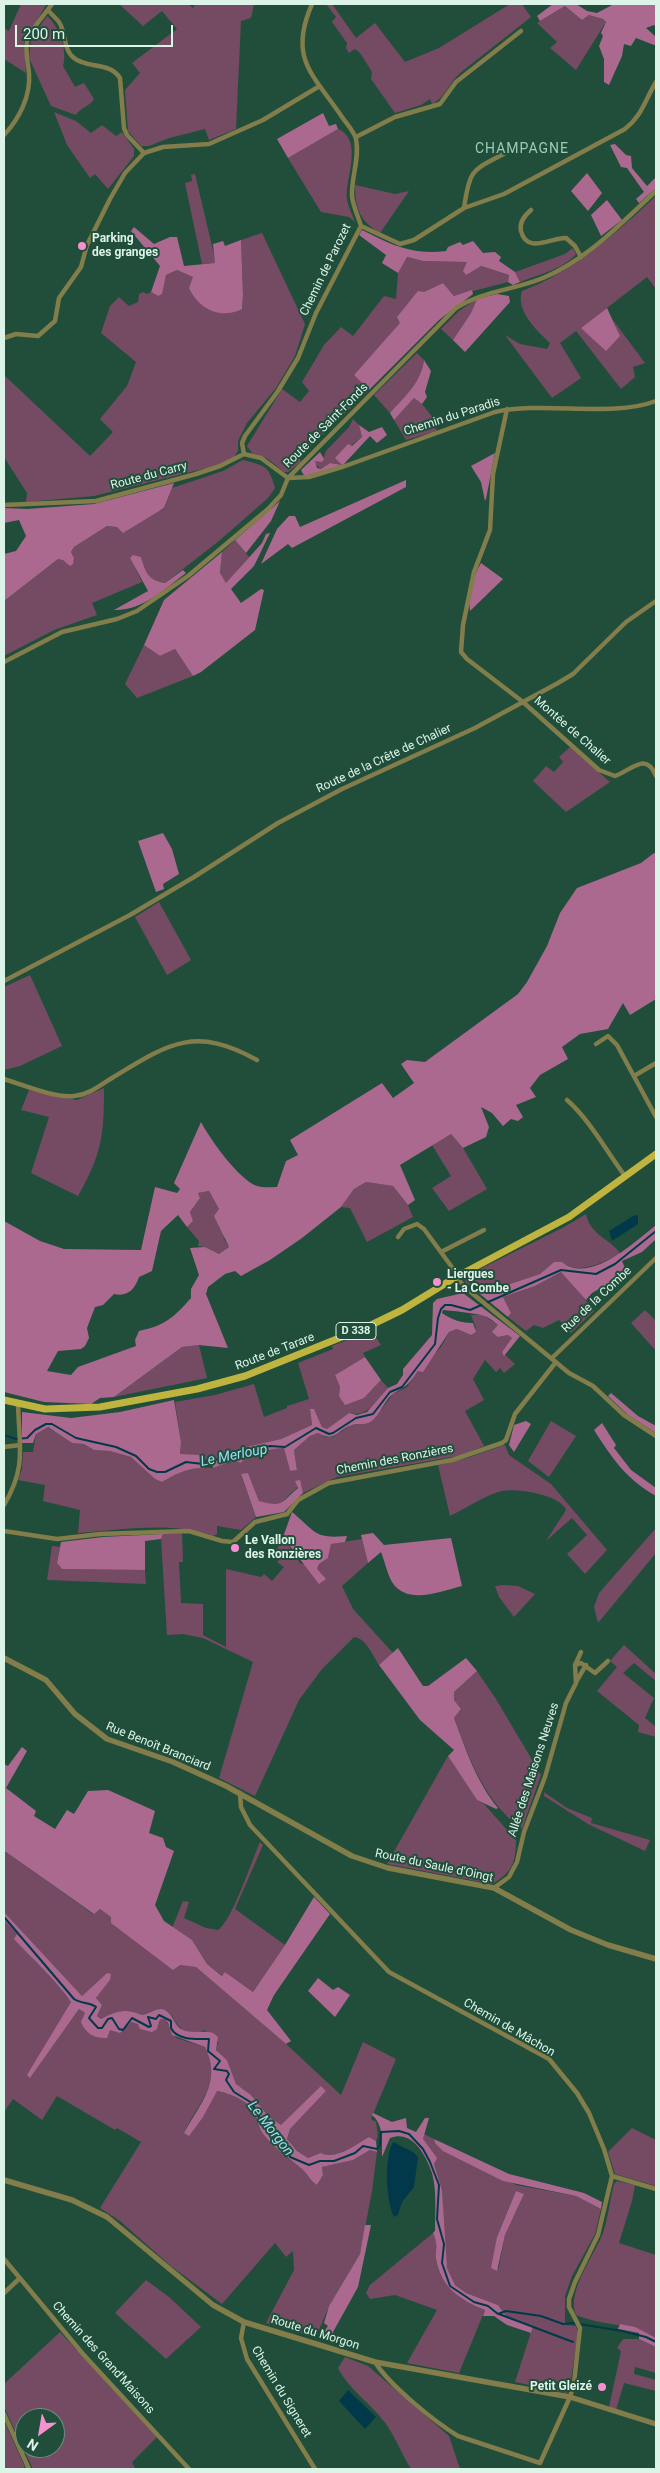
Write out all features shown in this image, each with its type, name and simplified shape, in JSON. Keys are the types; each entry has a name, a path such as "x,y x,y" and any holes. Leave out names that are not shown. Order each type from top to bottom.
{"main road":[{"name":"Route de Tarare","path":"4,1400 18,1404 65,1410 100,1407 212,1386 245,1376 375,1323 589,1205 656,1154"}],"street":[{"path":"4,135 20,115 26,95 29,75 27,58 28,40 52,4"},
{"path":"312,4 305,19 301,43 310,73 318,87 332,102 356,137 396,117 440,104 456,82 521,31"},
{"path":"48,10 59,22 72,57 78,61 116,71 120,78 124,128 144,153"},
{"path":"361,226 400,244 414,240 464,208 504,194 625,129 638,120 645,99 656,82"},
{"path":"4,338 16,334 38,336 55,321 59,298 81,267 87,244 110,199 125,173 144,153 164,146 209,144 263,120 318,87"},
{"name":"Chemin de Parozet","path":"244,454 242,443 245,436 298,358 316,312 361,226 352,196 357,149 356,137"},
{"path":"464,208 468,180 472,173 509,151"},
{"name":"Route de Saint-Fonds","path":"4,662 62,632 117,619 137,611 164,595 268,509 281,495 288,478 456,308 480,295 519,287 545,277 581,257 602,241 656,191"},
{"path":"531,210 521,222 521,230 527,240 536,244 566,238 575,246 581,257"},
{"name":"Chemin du Paradis","path":"288,478 308,477 345,466 407,442 515,407 636,407 656,401"},
{"path":"508,409 493,474 490,530 474,572 460,646 461,652 466,659 523,702"},
{"path":"244,454 261,458 288,478"},
{"name":"Route du Carry","path":"4,505 96,501 204,471 244,454"},
{"name":"Route de la Crête de Chalier","path":"4,981 113,925 194,877 278,823 342,788 475,728 568,678 626,622 656,602"},
{"name":"Montée de Chalier","path":"523,702 606,774 615,776 640,763 646,763 651,766 656,776"},
{"path":"596,1044 608,1036 626,1060 656,1117"},
{"path":"4,1079 73,1097 87,1094 156,1051 175,1043 198,1041 232,1046 257,1060"},
{"path":"634,1076 656,1063"},
{"path":"566,1100 587,1121 595,1136 625,1176"},
{"path":"398,1237 404,1229 417,1224 441,1252 454,1270 456,1277 479,1299 576,1378 593,1386 624,1415 656,1436"},
{"path":"441,1252 484,1230"},
{"name":"Rue de la Combe","path":"552,1358 656,1258"},
{"name":"Chemin des Ronzières","path":"4,1531 56,1540 100,1534 189,1531 222,1542 233,1542 255,1522 286,1514 298,1500 329,1483 452,1460 502,1443 506,1440 515,1414 556,1362"},
{"path":"4,1505 19,1474 20,1434 18,1404"},
{"path":"4,1448 20,1444"},
{"name":"Allée des Maisons Neuves","path":"494,1888 509,1877 517,1862 524,1832 545,1778 563,1711 576,1683 575,1665 581,1652"},
{"name":"Rue Benoît Branciard","path":"4,1658 46,1680 80,1719 107,1739 173,1762 240,1793"},
{"path":"575,1665 581,1663 595,1673 608,1661"},
{"path":"576,1683 586,1665"},
{"name":"Route du Saule d'Oingt","path":"240,1793 338,1849 366,1862 388,1868 494,1888 571,1930 656,1959"},
{"name":"Chemin de Mâchon","path":"240,1793 241,1808 250,1825 389,1972 548,2059 556,2066 589,2113 604,2149 612,2176 598,2235 574,2282 569,2299 569,2307 580,2328 570,2397 540,2463"},
{"path":"612,2176 656,2189"},
{"name":"Route du Morgon","path":"4,2180 72,2200 107,2217 213,2305 244,2322 375,2362 570,2397 656,2424"},
{"name":"Chemin des Grand'Maisons","path":"4,2259 83,2354 189,2469"},
{"path":"4,2293 20,2278"},
{"name":"Chemin du Signeret","path":"244,2322 241,2338 247,2359 315,2469"},
{"path":"375,2362 388,2378 446,2429 458,2436 540,2463 541,2469"},
{"path":"4,2414 30,2469"}],"shaded area":[{"path":"21,4 46,5 24,42 26,73 4,59 4,28 9,31"},
{"path":"119,4 188,4 193,8 195,4 254,4 251,18 241,21 236,129 209,140 205,129 169,138 149,146 141,146 128,131 125,90 140,73 132,63 177,29 162,11 143,26"},
{"path":"326,4 332,4 356,38 375,23 405,62 439,48 510,4 522,4 531,17 460,73 444,94 432,104 430,99 421,105 395,113 371,79 372,72 360,53 355,49 349,53 346,48 347,43 332,22 336,17"},
{"path":"553,4 576,4 587,11 597,13 614,4 656,4 656,27 654,25 646,28 656,37 656,44 654,45 636,38 631,46 624,44 622,56 609,85 604,82 604,59 599,46 603,36 601,33 606,22 603,19 589,15 582,20 565,6 540,21 537,16"},
{"path":"565,6 582,20 589,15 603,19 606,22 576,70 550,48 557,42 537,23"},
{"path":"47,16 59,32 64,53 63,66 75,87 84,83 94,99 76,115 51,106 29,58 31,39"},
{"path":"54,112 76,121 91,133 102,125 116,136 122,132 134,149 134,156 108,189 95,174 90,178 67,145"},
{"path":"323,113 329,126 336,124 338,129 288,158 277,139"},
{"path":"338,129 346,134 352,150 347,199 355,222 349,217 321,212 288,158"},
{"path":"615,144 626,155 631,156 632,168 647,186 656,177 656,188 639,203 636,199 644,192 627,168 621,167 610,145"},
{"path":"587,173 602,193 588,211 571,191"},
{"path":"195,174 216,263 202,264 185,183 192,181 191,175"},
{"path":"355,185 395,194 409,191 380,233 368,224 360,214 356,201"},
{"path":"656,196 656,289 647,277 581,328 588,333 620,336 613,320 645,363 633,367 635,377 621,389 576,331 560,343 581,378 552,398 505,335 520,344 547,349 550,343 528,320 524,313 521,298 522,291 560,273 594,250"},
{"path":"607,200 622,220 601,236 591,215"},
{"path":"134,227 154,244 170,237 177,237 184,266 215,263 213,244 223,241 225,246 241,240 242,309 234,312 218,313 204,307 198,302 189,288 193,277 177,270 166,275 162,294 158,296 151,292 160,266 131,231"},
{"path":"362,230 402,248 422,252 446,251 448,247 460,242 463,245 473,241 483,253 495,252 501,257 499,261 515,272 520,282 513,285 508,282 509,275 481,266 466,275 463,271 467,262 423,261 407,257 398,273 382,263 386,255 359,235"},
{"path":"262,233 305,324 295,356 276,388 247,423 238,441 238,451 233,458 215,466 94,496 26,502 27,493 4,457 4,375 90,456 113,432 100,419 127,386 136,362 101,333 110,306 119,297 129,306 138,302 139,294 143,292 147,294 151,292 158,296 166,275 177,270 193,277 242,309 241,240"},
{"path":"573,248 576,254 565,264 520,282 515,272 565,254"},
{"path":"406,257 423,261 467,262 509,275 508,282 454,296 443,283 424,292 401,323 354,375 369,390 299,457 301,462 288,472 284,472 268,459 252,453 247,446 282,389 300,402 309,391 302,382 324,345 341,327 353,336 384,296 396,299 398,273"},
{"path":"443,283 454,296 472,290 473,294 439,320 369,390 354,375 400,323 397,317 418,291 424,292"},
{"path":"497,294 509,296 510,302 465,352 453,340 471,313 477,299"},
{"path":"477,299 471,313 453,340 441,329 459,311"},
{"path":"607,308 620,336 606,351 581,328"},
{"path":"417,353 424,360 420,376 412,389 390,413 374,395"},
{"path":"424,360 431,371 425,392 427,397 422,404 414,398 394,420 390,413 407,395 420,376"},
{"path":"414,398 422,404 434,419 432,422 437,431 406,440 394,420"},
{"path":"353,419 359,425 362,437 335,458 343,465 330,463 321,469 314,463 315,461 322,462 326,451 349,427"},
{"path":"359,425 369,432 382,427 387,435 377,443 370,436 343,465 306,476 303,474 301,470 320,452 324,459 322,462 315,461 317,468 321,469 330,463 342,465 335,458 348,444 352,446 362,437"},
{"path":"495,453 485,501 481,482 471,466"},
{"path":"243,460 265,468 271,475 275,488 268,498 219,541 165,583 159,582 148,575 141,557 131,559 142,582 92,603 97,615 54,630 4,656 4,601 58,559 74,558 71,552 74,547 107,526 117,527 164,509 172,488 223,471"},
{"path":"406,480 406,487 292,548 288,544 261,564 277,529 289,516 295,516 300,527"},
{"path":"174,483 164,508 123,533 117,527 107,526 74,547 71,552 74,558 73,564 70,566 63,560 58,559 4,601 4,554 16,551 26,536 19,520 4,523 4,508 27,509 94,504"},
{"path":"280,501 271,521 246,553 235,540"},
{"path":"270,533 254,566 231,589 241,603 261,589 264,590 255,630 201,672 193,676 175,649 160,656 144,645 164,600 222,552 220,573 226,583 262,543 266,534"},
{"path":"235,540 249,557 226,584 220,573 222,552"},
{"path":"133,555 141,557 148,575 159,582 165,583 183,570 186,573 144,603 134,607 114,610 148,591 130,558"},
{"path":"481,563 503,579 470,611 472,586"},
{"path":"144,645 160,656 175,649 193,676 137,698 125,684"},
{"path":"570,747 610,782 566,812 533,781 546,766 554,772 563,762 559,757"},
{"path":"163,833 172,849 179,874 163,884 164,889 156,892 138,841"},
{"path":"654,853 656,854 656,999 630,1015 623,1003 608,1029 580,1034 562,1047 568,1059 540,1075 530,1088 536,1097 516,1105 523,1117 518,1121 511,1119 503,1126 492,1113 481,1107 489,1127 486,1137 463,1148 451,1134 400,1165 415,1200 408,1205 393,1186 366,1182 354,1189 341,1207 302,1238 270,1260 241,1276 235,1271 225,1274 208,1287 206,1294 228,1348 199,1345 182,1347 114,1397 100,1398 91,1404 44,1402 4,1392 4,1221 40,1241 64,1249 141,1250 155,1187 177,1193 180,1189 174,1183 201,1122 218,1148 242,1176 257,1186 277,1187 286,1161 298,1155 290,1140 382,1083 393,1098 414,1083 401,1064 407,1060 425,1062 518,994 547,946 560,913 577,888 641,863","holes":["209,1191 219,1209 214,1216 229,1247 219,1254 205,1247 190,1248 199,1275 191,1289 191,1298 179,1311 163,1323 139,1331 135,1340 136,1346 78,1367 71,1375 47,1371 58,1351 81,1349 85,1346 89,1338 87,1328 95,1307 103,1305 114,1294 127,1293 135,1285 139,1277 152,1271 161,1231 178,1215 187,1227 193,1221 190,1212 200,1198 198,1193"]},
{"path":"159,902 191,960 167,975 135,917"},
{"path":"30,975 62,1046 20,1066 4,1070 4,987"},
{"path":"104,1088 100,1144 92,1168 78,1196 31,1173 49,1117 21,1110 29,1090 77,1100"},
{"path":"451,1134 463,1148 487,1189 449,1211 432,1188 451,1176 432,1145"},
{"path":"366,1182 393,1186 408,1205 413,1217 367,1242 350,1208 341,1207 354,1189"},
{"path":"209,1191 219,1209 224,1239 229,1247 219,1254 205,1247 198,1246 199,1241 187,1227 193,1221 190,1212 200,1198 198,1193"},
{"path":"586,1214 588,1221 596,1232 621,1254 599,1264 583,1268 569,1266 562,1262 554,1262 540,1274 480,1294 465,1282 466,1276"},
{"path":"656,1225 655,1240 642,1252 622,1261 627,1273 592,1293 586,1300 561,1272 535,1286 503,1297 511,1313 508,1317 480,1294 540,1274 554,1262 562,1262 573,1268 598,1265 624,1250"},
{"path":"561,1272 571,1281 594,1311 571,1333 559,1320 543,1328 534,1325 526,1331 508,1317 511,1313 503,1297 535,1286"},
{"path":"463,1293 520,1336 504,1356 502,1352 512,1338 508,1335 498,1337 492,1332 498,1325 488,1317 443,1310 442,1313 453,1319 473,1323 476,1332 471,1335 457,1329 449,1332 423,1372 418,1371 407,1385 393,1394 372,1421 366,1424 352,1425 329,1437 318,1433 310,1436 294,1450 297,1470 290,1471 284,1448 255,1454 240,1463 236,1460 213,1468 211,1459 227,1457 250,1446 281,1439 312,1425 310,1409 314,1409 322,1427 327,1429 349,1413 357,1415 367,1412 388,1388 397,1384 403,1375 403,1369 432,1335 433,1303 437,1299"},
{"path":"645,1310 656,1321 656,1351 631,1323"},
{"path":"471,1315 483,1315 498,1325 498,1337 508,1335 513,1338 502,1352 515,1364 504,1373 500,1368 496,1372 485,1360 473,1379 484,1400 465,1411 484,1446 458,1456 337,1477 303,1493 299,1480 296,1489 280,1503 274,1505 259,1501 248,1473 241,1475 256,1517 241,1530 217,1526 217,1534 213,1536 197,1531 163,1528 78,1533 80,1510 43,1501 45,1485 18,1480 22,1469 23,1452 33,1452 36,1434 47,1427 72,1443 84,1444 94,1450 110,1451 131,1457 155,1479 162,1482 194,1467 213,1468 273,1449 284,1448 290,1471 297,1469 294,1450 310,1436 318,1433 326,1437 333,1437 351,1425 367,1423 375,1418 393,1394 407,1387 418,1371 441,1347 449,1332 457,1329 471,1335 476,1328"},
{"path":"371,1330 381,1345 363,1353 365,1357 335,1375 340,1387 339,1396 364,1398 381,1380 388,1388 372,1407 362,1413 349,1413 327,1429 322,1427 314,1409 310,1409 312,1425 281,1439 250,1446 227,1457 201,1460 199,1455 180,1455 181,1442 175,1402 215,1395 254,1384 264,1417 287,1408 287,1406 309,1399 298,1363 333,1349 332,1346"},
{"path":"199,1345 207,1378 114,1397 182,1347"},
{"path":"365,1357 381,1380 364,1398 345,1405 339,1396 340,1387 335,1375"},
{"path":"611,1393 638,1416 656,1426 656,1433 628,1415 608,1396"},
{"path":"174,1400 181,1442 180,1454 199,1455 204,1468 187,1470 162,1482 155,1479 131,1457 110,1451 94,1450 84,1444 72,1443 48,1427 36,1434 33,1443 22,1443 22,1412 71,1418 120,1412"},
{"path":"526,1421 531,1424 514,1452 509,1445 514,1425"},
{"path":"551,1421 576,1436 549,1477 528,1461"},
{"path":"602,1423 616,1445 614,1448 631,1470 656,1488 656,1496 628,1475 614,1459 594,1430"},
{"path":"505,1445 509,1455 551,1484 607,1550 585,1574 567,1554 587,1535 572,1518 546,1541 566,1510 556,1500 528,1492 502,1491 483,1498 450,1516 438,1465 467,1458"},
{"path":"248,1473 259,1501 273,1504 282,1502 298,1488 295,1481 300,1480 303,1493 284,1512 256,1517 241,1474"},
{"path":"292,1512 316,1533 336,1537 347,1536 345,1542 331,1544 328,1558 319,1564 317,1569 326,1579 319,1584 283,1537"},
{"path":"656,1528 656,1553 598,1623 594,1607 599,1593"},
{"path":"182,1533 183,1562 179,1562 181,1603 203,1604 203,1635 226,1647 226,1569 261,1577 264,1574 272,1581 284,1567 277,1562 282,1557 276,1551 283,1537 300,1563 317,1569 319,1564 328,1558 331,1544 362,1539 368,1563 342,1586 353,1609 393,1653 379,1665 366,1644 354,1637 322,1669 299,1700 255,1796 219,1778 253,1662 203,1638 183,1634 167,1635 161,1539 163,1534"},
{"path":"373,1533 384,1545 451,1538 462,1586 425,1595 406,1593 398,1589 390,1579 381,1552 368,1563 361,1535"},
{"path":"163,1534 161,1539 145,1541 145,1570 62,1569 57,1563 61,1542 103,1537"},
{"path":"52,1546 60,1547 57,1563 62,1569 145,1570 146,1584 47,1580"},
{"path":"495,1586 518,1586 535,1594 514,1617 499,1597"},
{"path":"624,1645 656,1674 656,1681 634,1663 623,1673 654,1698 645,1718 656,1727 656,1737 638,1732 639,1725 597,1691 617,1667 610,1661"},
{"path":"398,1648 423,1686 428,1686 466,1658 477,1671 454,1692 454,1700 461,1709 454,1718 478,1776 498,1808 496,1809 477,1800 448,1756 454,1750 420,1720 379,1665"},
{"path":"477,1671 496,1699 541,1775 522,1829 509,1818 488,1793 466,1749 454,1718 461,1709 454,1700 454,1692"},
{"path":"22,1747 27,1751 6,1788 36,1811 34,1816 55,1829 67,1810 74,1814 88,1791 108,1790 155,1811 149,1833 163,1838 166,1847 174,1851 155,1905 164,1921 192,1940 207,1964 222,1976 225,1972 253,1992 285,1945 314,1897 330,1914 274,1995 267,2010 291,2041 286,2044 196,1967 180,1965 173,1970 111,1923 111,1917 100,1909 94,1914 6,1852 4,1853 4,1764 8,1766"},
{"path":"448,1756 477,1800 484,1804 516,1840 512,1866 504,1876 492,1884 387,1864"},
{"path":"544,1792 567,1808 592,1818 591,1823 650,1840 645,1851 588,1824 544,1796"},
{"path":"260,1842 263,1845 235,1909 285,1945 253,1992 225,1972 223,1976 207,1964 192,1940 172,1928 183,1901 189,1902 184,1918 206,1928 218,1930 235,1903"},
{"path":"6,1852 93,1914 100,1909 180,1965 196,1967 286,2044 341,2095 363,2042 396,2059 371,2119 376,2122 378,2136 376,2141 369,2137 339,2153 326,2155 319,2153 308,2158 297,2151 287,2139 290,2129 326,2091 321,2087 281,2125 269,2117 251,2095 236,2084 227,2060 216,2050 218,2042 205,2030 195,2033 187,2032 181,2029 171,2014 161,2009 142,2015 126,2011 116,2012 101,2019 97,2016 102,2005 96,1998 110,1980 107,1973 82,1996 4,1912 4,1854"},
{"path":"4,1912 82,1996 107,1973 111,1974 110,1980 96,1998 102,2005 97,2016 101,2019 121,2011 142,2015 161,2009 168,2012 183,2030 213,2033 218,2037 216,2050 227,2060 236,2084 251,2095 269,2117 281,2125 321,2086 326,2091 290,2129 287,2139 297,2151 308,2158 320,2153 333,2155 345,2151 369,2137 376,2141 377,2152 370,2150 353,2160 322,2167 323,2175 317,2185 302,2169 268,2140 261,2130 252,2109 244,2101 217,2091 203,2117 189,2136 184,2133 207,2092 211,2071 210,2059 205,2047 172,2035 165,2019 160,2019 157,2029 152,2032 140,2029 138,2024 131,2022 120,2033 110,2030 107,2038 103,2038 91,2035 85,2029 81,2022 85,2013 79,2009 30,2078 27,2075 71,2002 51,1977 14,1939 17,1934 4,1920"},
{"path":"4,1920 18,1935 15,1939 71,2002 28,2075 30,2078 79,2009 110,2030 123,2031 131,2022 157,2029 160,2019 165,2019 176,2038 205,2047 210,2060 211,2072 207,2092 184,2133 203,2117 216,2091 244,2101 252,2109 260,2129 269,2140 317,2185 323,2175 322,2167 353,2160 370,2150 377,2152 360,2254 329,2306 316,2337 266,2323 294,2270 293,2251 286,2257 275,2243 222,2304 171,2266 120,2221 100,2208 141,2142 117,2128 115,2130 57,2096 42,2120 13,2099 4,2112"},
{"path":"318,1978 333,1990 338,1987 350,1995 335,2017 308,1991"},
{"path":"373,2113 392,2122 406,2118 407,2128 416,2132 425,2118 429,2118 423,2139 437,2158 434,2164 442,2190 447,2268 455,2285 466,2293 498,2305 507,2317 533,2326 531,2333 507,2325 494,2316 483,2316 485,2310 460,2297 447,2285 442,2278 436,2259 436,2244 433,2233 435,2231 434,2180 426,2159 417,2145 411,2140 398,2136 390,2138 382,2157 382,2140 379,2124 372,2115"},
{"path":"632,2128 656,2140 656,2186 615,2174 608,2152"},
{"path":"424,2134 434,2139 435,2143 516,2185 576,2196 601,2209 595,2234 572,2276 565,2296 565,2325 576,2326 578,2334 570,2386 567,2393 515,2382 533,2326 507,2317 498,2305 466,2293 455,2285 447,2268 445,2256 442,2190 434,2164 423,2139","holes":["516,2191 524,2194 505,2235 498,2271 497,2237"]},
{"path":"434,2139 509,2174 584,2193 602,2202 601,2209 576,2196 503,2181 443,2151 435,2143"},
{"path":"617,2181 635,2185 619,2243 656,2255 656,2338 627,2327 586,2319 576,2315 574,2306 578,2285 603,2233 614,2184"},
{"path":"516,2191 524,2194 505,2235 497,2271 491,2268 497,2237"},
{"path":"365,2225 371,2225 358,2287 328,2341 320,2337 328,2326 324,2323 329,2306 360,2254"},
{"path":"433,2233 436,2241 436,2260 442,2278 453,2292 485,2310 459,2373 407,2363 437,2310 395,2295 370,2299 366,2293 370,2285"},
{"path":"146,2280 169,2297 201,2327 166,2359 115,2313"},
{"path":"620,2324 635,2327 656,2338 656,2347 639,2339 639,2333 618,2329"},
{"path":"60,2332 157,2437 132,2462 135,2469 33,2469 28,2458 65,2458 65,2408 15,2408 15,2431 4,2407 4,2384"},
{"path":"623,2339 639,2339 656,2347 656,2373 635,2367 634,2374 656,2380 656,2391 624,2383 616,2410 609,2407 621,2351 617,2348"},
{"path":"345,2357 368,2366 449,2436 460,2469 411,2469 386,2424 348,2384 338,2368"},
{"path":"4,2421 15,2445 15,2458 21,2458 25,2467 22,2469 4,2469"}],"water":[{"path":"638,1215 638,1224 612,1241 609,1231 633,1216"},
{"path":"393,2142 413,2152 418,2157 414,2187 402,2202 398,2215 394,2217 389,2201 387,2180 388,2158"},
{"path":"348,2390 376,2417 365,2429 339,2401"}],"waterway":[{"name":"Le Merloup","path":"4,1435 16,1439 27,1438 35,1430 46,1424 52,1424 76,1438 116,1447 136,1456 149,1469 165,1472 186,1462 203,1464 212,1460 238,1457 250,1450 270,1446 285,1447 316,1428 329,1434 333,1433 356,1418 373,1414 390,1392 402,1387 435,1344 438,1318 441,1309 445,1305 470,1310 561,1270 596,1274 615,1264 656,1231"},
{"name":"Le Morgon","path":"4,1917 74,1999 96,2007 89,2018 98,2028 102,2028 108,2019 112,2018 119,2029 123,2030 132,2018 149,2027 151,2026 148,2017 156,2019 159,2015 171,2021 171,2028 178,2035 194,2039 209,2039 208,2051 220,2061 214,2069 227,2071 229,2074 226,2080 234,2092 252,2103 264,2127 275,2134 275,2140 281,2148 287,2147 290,2157 309,2165 320,2161 334,2161 355,2153 363,2146 377,2149 380,2145 381,2132 399,2131 409,2134 423,2149 439,2185 437,2219 444,2244 442,2263 450,2286 474,2302 488,2306 498,2314 506,2311 541,2316 563,2324 573,2323 622,2331 646,2337 656,2342"},
{"path":"499,2314 573,2342"}],"place":[{"name":"Parking des granges","path":"82,246"},
{"name":"Liergues - La Combe","path":"437,1282"},
{"name":"Le Vallon des Ronzières","path":"235,1548"},
{"name":"Petit Gleizé","path":"602,2387"}],"district":[{"name":"CHAMPAGNE","path":"522,149"}]}
